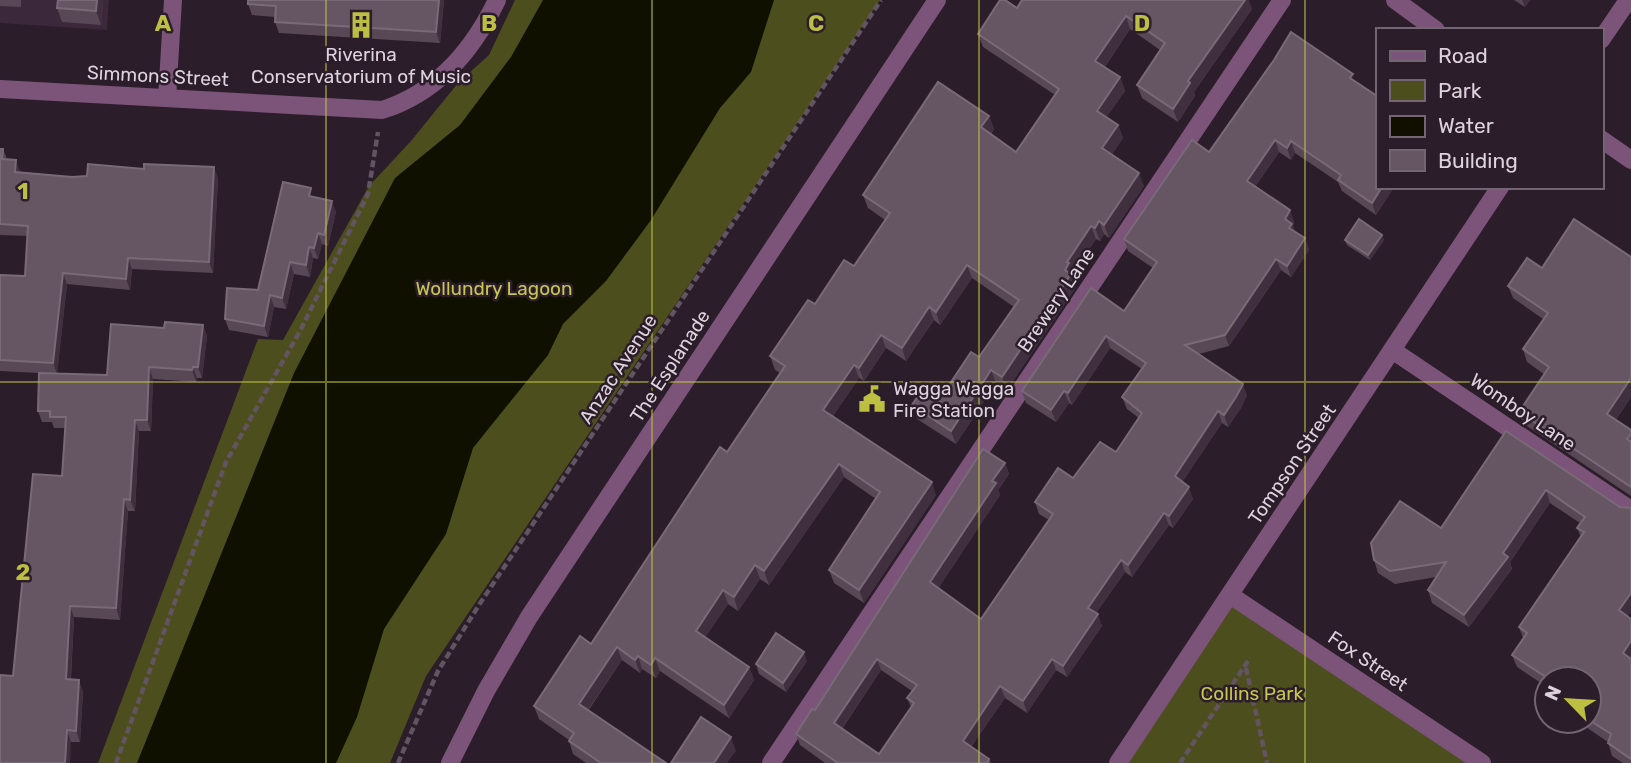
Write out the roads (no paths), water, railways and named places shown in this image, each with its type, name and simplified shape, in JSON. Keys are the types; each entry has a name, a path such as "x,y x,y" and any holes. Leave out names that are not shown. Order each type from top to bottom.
{"street":[{"path":"167,98 173,0"},
{"name":"Simmons Street","path":"0,89 389,108 428,87 466,53 497,0"},
{"name":"The Esplanade","path":"451,762 486,691 529,617 937,0"},
{"name":"Brewery Lane","path":"771,763 1282,0"},
{"path":"1395,0 1433,28"},
{"path":"1603,37 1628,0"},
{"path":"1603,140 1631,160"},
{"name":"Tompson Street","path":"1118,763 1499,189"},
{"name":"Womboy Lane","path":"1392,350 1631,510"},
{"name":"Fox Street","path":"1230,595 1482,763"}],"water":[{"name":"Wollundry Lagoon","path":"543,0 774,0 751,72 720,108 651,220 606,281 563,324 548,355 473,448 446,534 384,629 357,717 336,763 137,763 294,373 395,178 460,125 511,57"}],"place":[{"name":"Riverina Conservatorium of Music","path":"361,25"},
{"name":"Wagga Wagga Fire Station","path":"872,399"}],"park label":[{"name":"Collins Park","path":"1252,693"}]}
